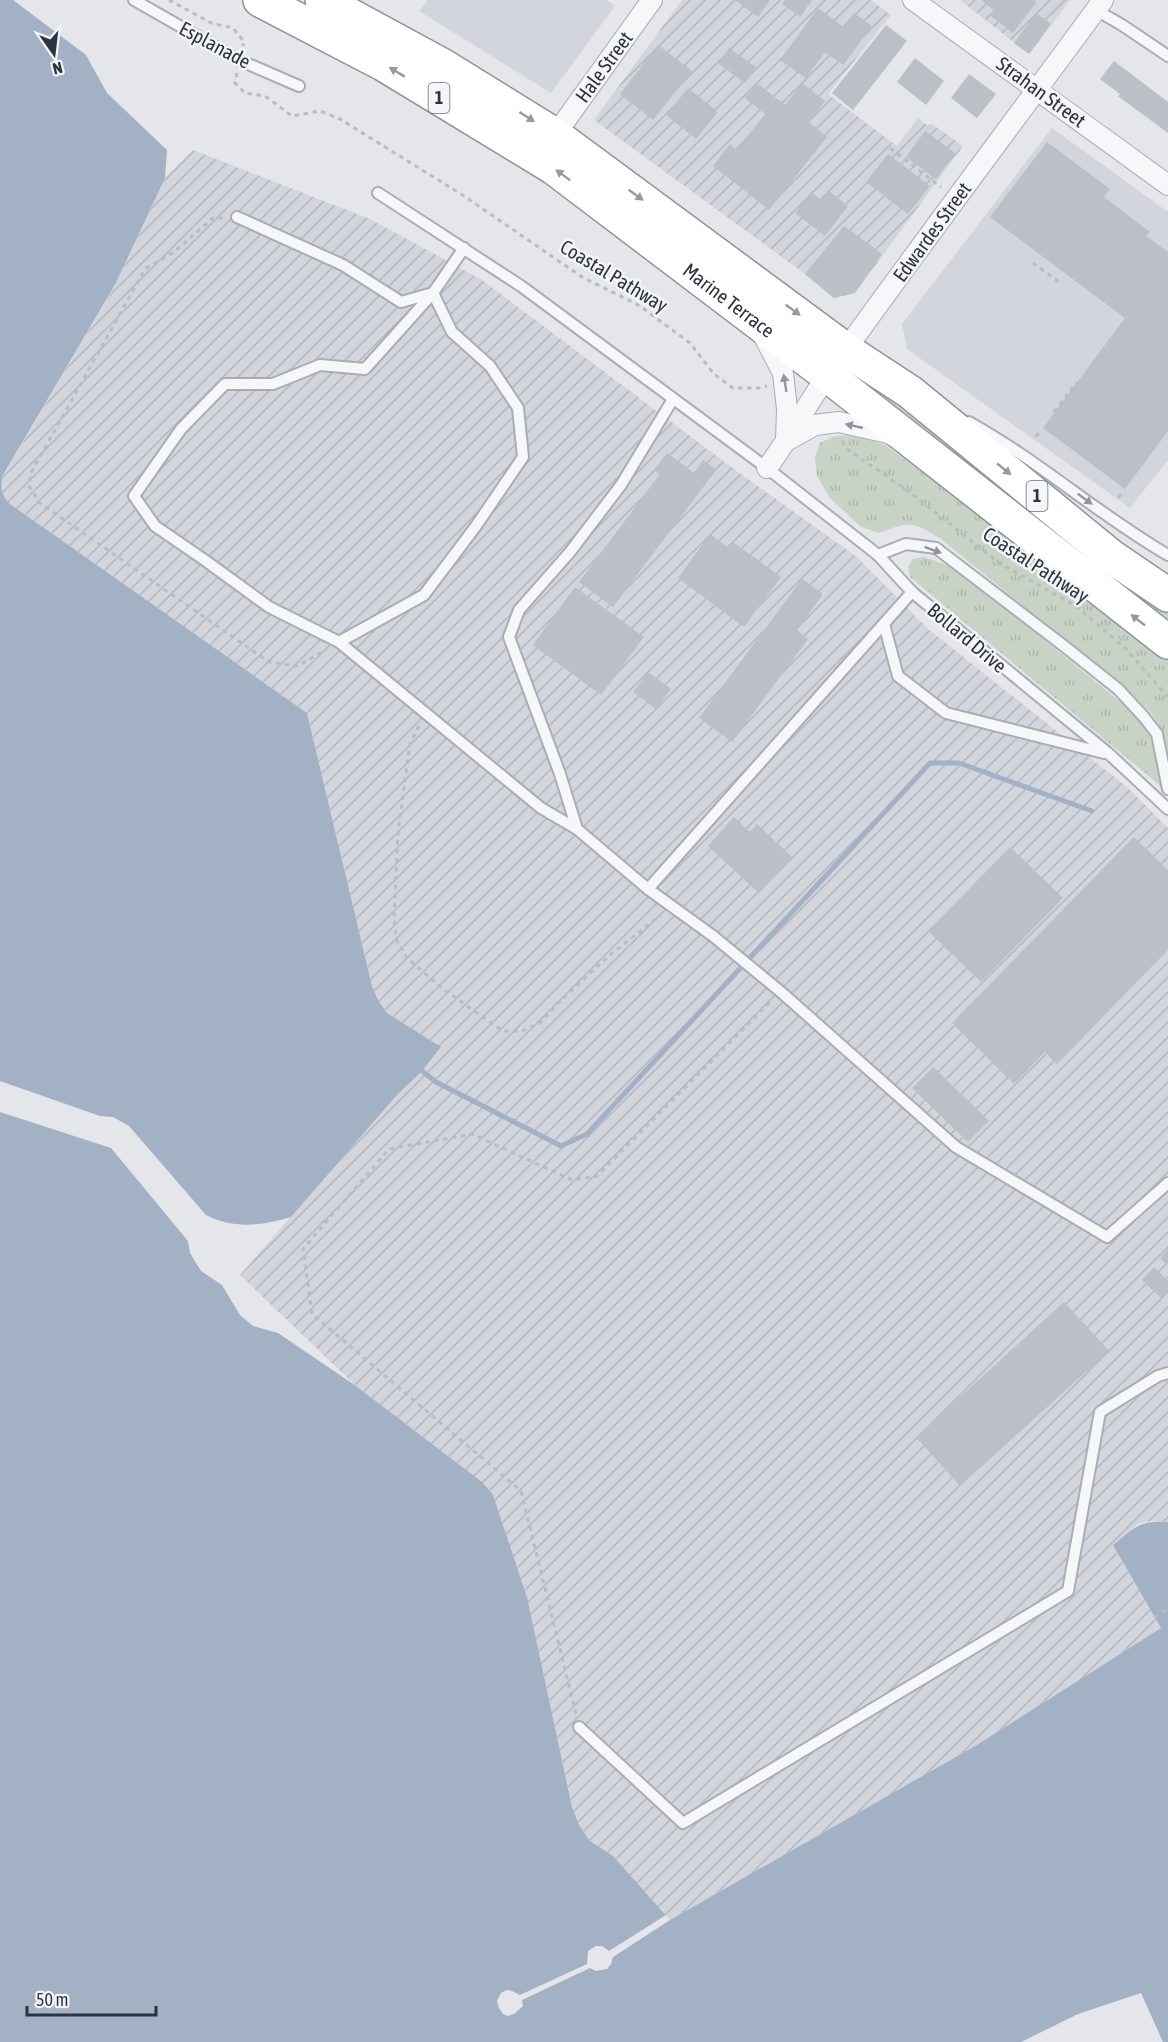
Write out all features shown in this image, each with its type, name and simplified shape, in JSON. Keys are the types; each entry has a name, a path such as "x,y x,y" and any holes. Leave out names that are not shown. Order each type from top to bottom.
{"highway":[{"name":"Marine Terrace","path":"260,0 382,64 554,168 755,320 837,362 910,392 1112,557 1168,595"},
{"name":"Marine Terrace","path":"322,0 442,65 555,135 837,362 928,454 1168,642"}],"street":[{"name":"Hale Street","path":"555,135 652,0"},
{"name":"Strahan Street","path":"913,0 1168,185"},
{"name":"Edwardes Street","path":"767,468 837,362 1100,5"},
{"path":"755,320 777,360 784,380 787,409 786,442"},
{"path":"786,442 815,425 839,422 888,434 928,454"}],"lane":[{"name":"Esplanade","path":"134,0 239,60 299,86"},
{"path":"1100,5 1122,25 1168,56"},
{"name":"Bollard Drive","path":"378,192 521,286 767,468 878,555 912,592 1108,753 1168,809"},
{"path":"237,217 343,265 401,302 433,293"},
{"path":"464,248 433,293 365,369 320,365 273,384 225,384 181,429 134,496 155,526 269,607 339,642 541,808 577,829 648,889 713,936 781,992 956,1147 1107,1237 1168,1183"},
{"path":"339,642 424,595 476,526 523,457 518,408 490,366 452,332 433,293"},
{"path":"910,392 957,415 1023,454 1168,555"},
{"path":"577,829 560,774 509,637 519,610 570,552 621,485 674,399"},
{"path":"878,555 906,544 936,548 1118,689 1157,734 1168,789"},
{"path":"648,889 912,592"},
{"path":"884,624 898,676 946,713 1108,753"},
{"path":"579,1727 683,1823 1068,1591 1100,1412 1158,1376 1168,1373"}],"path":[{"name":"Coastal Pathway","path":"169,0 211,23 233,28 244,42 235,83 245,93 265,96 292,116 320,111 340,119 464,196 582,277 640,306 690,344 714,374 734,388 759,388 784,380"},
{"path":"890,148 956,198"},
{"path":"1033,262 1059,282"},
{"path":"1054,412 1077,382"},
{"name":"Coastal Pathway","path":"839,422 844,447 915,496 999,563 1076,606 1126,649 1168,697"},
{"path":"1036,437 1039,432"},
{"path":"1118,498 1121,494"},
{"path":"426,713 410,743 398,833 394,918 397,941 407,958 443,989 503,1031 522,1031 540,1023 561,1000 611,954 672,906"},
{"path":"579,1727 521,1491 312,1314 303,1249 389,1149 472,1134 572,1180 597,1176 781,992"},
{"path":"1154,1617 1168,1609"}],"shaded area":[{"path":"428,0 607,0 615,6 551,93 419,11"},
{"path":"682,0 871,0 891,15 828,94 897,146 918,118 927,125 932,124 963,146 855,293 834,298 805,274 594,120"},
{"path":"960,0 1070,0 1029,54"},
{"path":"1052,128 1168,212 1168,460 1130,508 907,349 902,324"},
{"path":"193,150 370,219 482,280 738,472 857,557 927,628 1128,788 1168,828 1168,1522 1140,1523 1113,1545 1161,1628 975,1746 670,1920 613,1856 590,1841 579,1825 572,1807 527,1597 494,1498 454,1461 356,1386 240,1275 396,1096 422,1071 441,1048 387,1013 372,986 307,713 10,504 2,496 3,476 116,284 165,178"}],"green space":[{"path":"871,385 1134,589 1168,609 1168,626 869,390"},
{"path":"856,435 885,445 1168,652 1168,753 1159,725 1144,707 941,539 924,529 911,525 898,526 879,533 861,527 830,498 817,476 815,457 820,443 835,436"},
{"path":"924,557 958,569 1140,718 1150,736 1163,788 910,577 908,567 913,559"}],"water":[{"path":"0,0 13,0 86,55 107,93 167,150 165,178 116,283 3,475 3,494 10,504 307,713 372,986 387,1013 441,1047 291,1217 280,1220 248,1225 227,1222 206,1215 129,1126 113,1117 100,1116 0,1081"},
{"path":"0,1112 111,1148 188,1241 190,1253 201,1271 222,1285 240,1315 253,1326 278,1333 356,1386 482,1482 493,1495 527,1597 572,1807 579,1825 590,1841 613,1856 670,1920 975,1746 1161,1628 1113,1545 1138,1526 1150,1522 1168,1522 1168,2042 0,2042"}],"pier":[{"path":"666,1915 670,1920 613,1957 607,1969 596,1971 590,1968 522,2000 523,2006 514,2014 508,2016 503,2014 499,2008 497,2001 501,1993 507,1990 520,1995 587,1964 588,1951 596,1946 602,1946 609,1951"},
{"path":"1141,1993 1163,2042 1021,2042 1078,2014"}],"building":[{"path":"735,0 770,0 758,17"},
{"path":"785,0 812,0 800,17 782,4"},
{"path":"981,0 1032,0 1036,3 1013,33 991,16 995,11"},
{"path":"818,8 844,27 854,13 872,26 843,65 825,52 806,78 780,60"},
{"path":"1036,13 1051,24 1029,54 1014,43"},
{"path":"886,25 907,41 853,110 832,93"},
{"path":"658,45 692,71 653,120 620,94"},
{"path":"729,48 756,67 745,83 718,63"},
{"path":"915,58 944,81 926,105 897,82"},
{"path":"1114,61 1168,102 1168,133 1118,96 1120,94 1100,79"},
{"path":"969,74 996,94 977,118 951,98"},
{"path":"757,83 785,105 802,83 825,101 809,122 827,137 769,210 713,166 730,144 737,150 765,114 745,98"},
{"path":"688,88 718,112 696,139 666,115"},
{"path":"925,131 955,153 936,179 906,157"},
{"path":"1047,142 1110,189 1104,197 1150,232 1146,236 1168,252 1168,431 1125,489 1043,428 1125,318 990,217"},
{"path":"888,154 930,186 908,214 866,182"},
{"path":"829,191 848,206 825,236 795,213 811,192 821,200"},
{"path":"844,226 882,254 855,293 834,298 805,274"},
{"path":"667,453 694,473 703,460 716,470 613,607 579,582 660,474 654,470"},
{"path":"710,534 729,548 733,542 781,577 744,627 678,578"},
{"path":"802,579 823,594 797,630 808,639 732,742 699,718"},
{"path":"575,587 644,637 601,695 533,645"},
{"path":"648,672 671,689 656,709 633,692"},
{"path":"734,817 750,832 757,824 792,857 759,893 708,846"},
{"path":"1134,837 1168,870 1168,950 1057,1064 1045,1052 1014,1084 952,1023"},
{"path":"1010,847 1063,898 981,982 928,931"},
{"path":"933,1067 989,1121 968,1142 912,1088"},
{"path":"1168,1249 1168,1265 1160,1258"},
{"path":"1154,1267 1168,1281 1168,1291 1161,1298 1142,1280"},
{"path":"1064,1302 1109,1351 960,1486 916,1437"}],"waterway":[{"path":"422,1071 436,1082 561,1146 587,1134 930,763 959,763 1092,811"}]}
